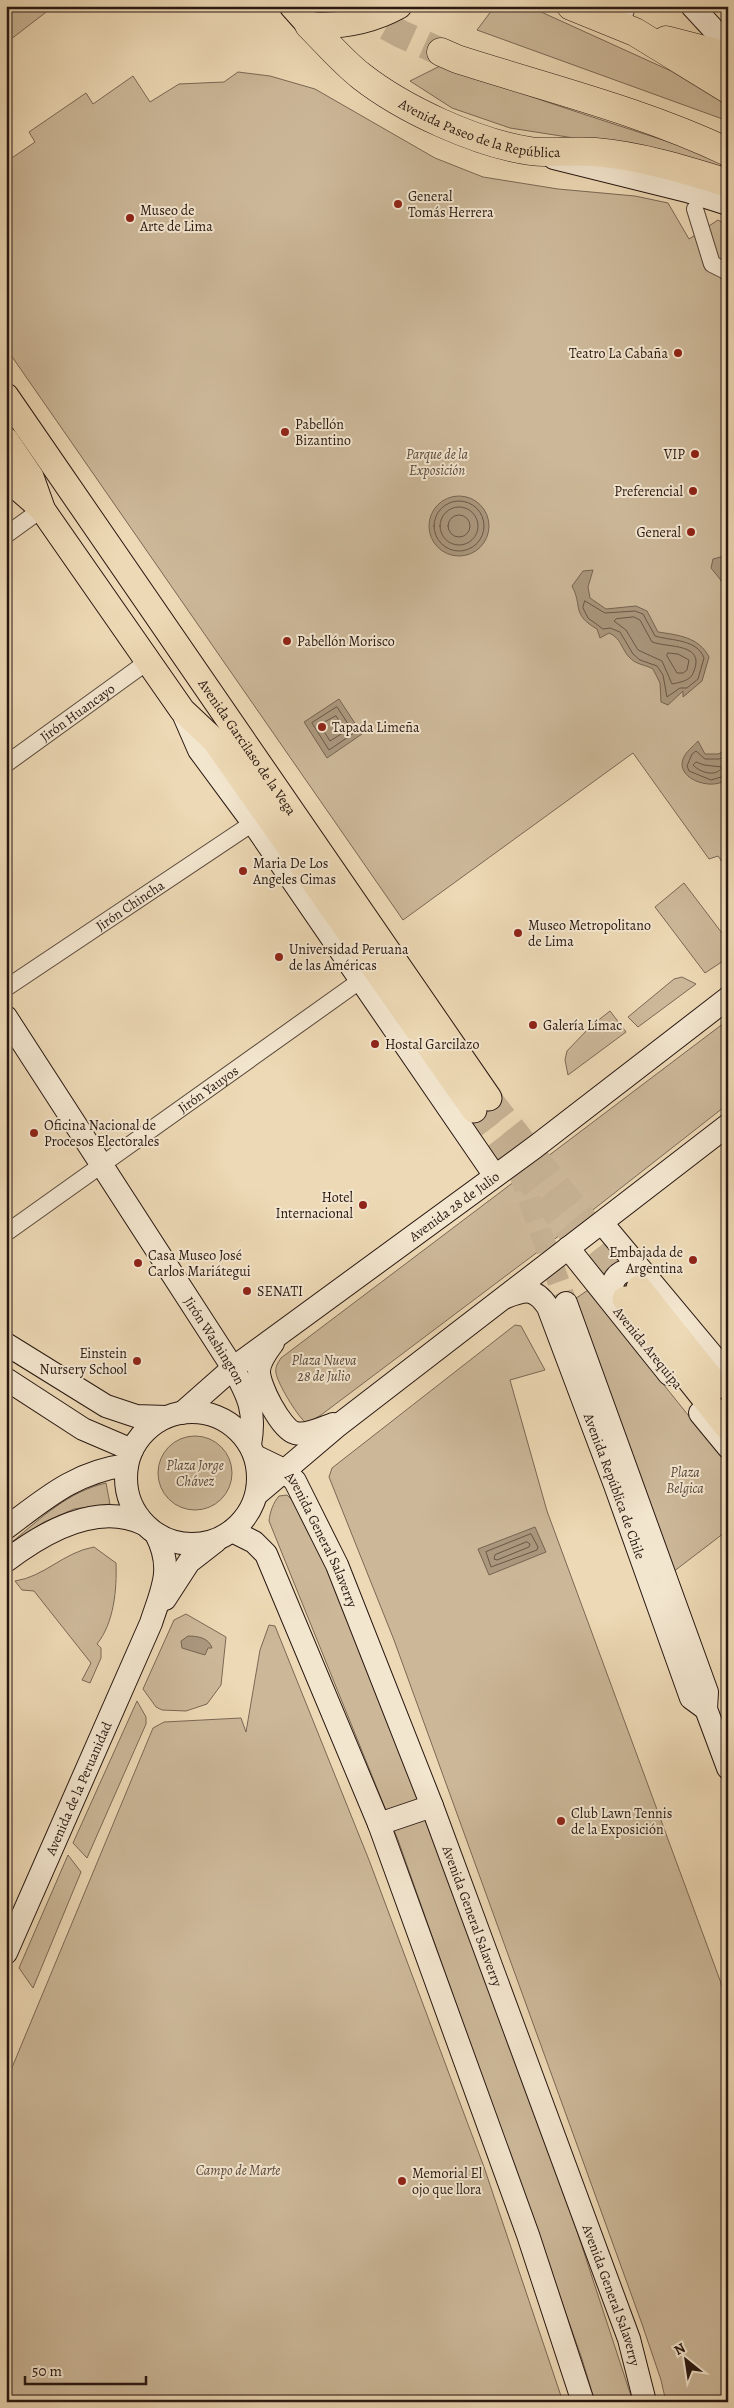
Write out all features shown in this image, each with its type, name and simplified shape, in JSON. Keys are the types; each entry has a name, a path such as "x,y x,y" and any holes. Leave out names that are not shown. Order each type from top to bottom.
{"highway":[{"path":"571,6 628,22 728,56"},
{"name":"Avenida Paseo de la República","path":"300,16 360,75 408,106 441,123 493,142 532,151"},
{"path":"628,22 728,89"},
{"path":"441,52 456,59 693,135 728,152"},
{"path":"532,151 592,151 623,154 661,162 728,183"}],"main road":[{"path":"300,16 342,25 361,22 398,6"},
{"path":"692,6 728,45"},
{"name":"Avenida Paseo de la República","path":"532,151 686,191 728,204"},
{"name":"Avenida Garcilaso de la Vega","path":"6,396 481,1104 215,741 182,710 42,509 16,487 6,472"},
{"name":"Avenida Garcilaso de la Vega","path":"6,440 32,477 42,509"},
{"name":"Avenida Garcilaso de la Vega","path":"182,710 199,750 253,823 495,1176"},
{"name":"Avenida 28 de Julio","path":"174,1415 233,1368 495,1176 728,998"},
{"name":"Jirón Washington","path":"6,1017 233,1368 251,1406 253,1450"},
{"path":"257,1494 360,1409 728,1125"},
{"name":"Avenida Arequipa","path":"602,1223 633,1295 728,1447"},
{"name":"Avenida Arequipa","path":"568,1248 633,1295 728,1374"},
{"name":"Avenida República de Chile","path":"503,1298 523,1291 533,1292 548,1307 615,1485 691,1698 706,1709"},
{"name":"Avenida Arequipa","path":"633,1295 728,1400"},
{"name":"Avenida Arequipa","path":"633,1295 728,1428"},
{"name":"Avenida República de Chile","path":"566,1302 707,1692 706,1709 728,1768"},
{"path":"279,1334 264,1356 259,1372 262,1387 285,1427 296,1433 310,1432 333,1424 360,1409"},
{"path":"6,1344 106,1406 136,1416 198,1412 213,1415 228,1422 240,1432 253,1450 259,1481 252,1508 243,1521 225,1535 202,1544 186,1544 171,1541 150,1529 118,1516 80,1520 47,1534 6,1561"},
{"path":"6,1379 129,1458"},
{"path":"150,1529 134,1511 128,1497 126,1481 129,1458 140,1436 152,1425 174,1415"},
{"name":"Avenida General Salaverry","path":"253,1450 284,1470 295,1481 303,1493 337,1565 432,1806 629,2339 645,2402"},
{"path":"6,1528 71,1481 129,1458"},
{"name":"Avenida de la Peruanidad","path":"6,1953 151,1623 162,1590 166,1568 164,1549 150,1529"},
{"path":"225,1535 254,1542 266,1554 379,1824 528,2235 583,2402"},
{"name":"Avenida de la Peruanidad","path":"151,1623 189,1562 225,1535"},
{"path":"379,1824 432,1806"}],"street":[{"path":"695,209 712,264 728,272"},
{"path":"6,535 42,509"},
{"name":"Jirón Huancayo","path":"6,764 147,662"},
{"name":"Jirón Chincha","path":"6,988 253,823"},
{"name":"Jirón Yauyos","path":"6,1233 103,1166 360,980"}],"green space":[{"path":"6,6 54,6 6,43"},
{"path":"495,6 528,6 671,71 728,106 728,121 477,30"},
{"path":"444,64 548,102 723,160 719,169 657,151 510,128 452,108 410,81"},
{"name":"Parque de la Exposición","path":"238,72 270,76 315,89 435,158 483,177 558,189 635,196 668,203 689,239 718,220 728,226 728,870 718,856 709,859 633,753 403,920 6,348 6,162 35,142 29,132 86,93 93,104 133,76 150,102 179,84 224,82"},
{"path":"684,883 728,941 723,961 705,973 655,907"},
{"path":"682,977 696,984 638,1027 628,1017 674,979"},
{"path":"610,1011 626,1032 568,1075 565,1060 567,1051 591,1026"},
{"name":"Plaza Nueva 28 de Julio","path":"728,1020 728,1104 580,1220 321,1415 305,1422 301,1418 277,1378 276,1368 281,1358"},
{"name":"Plaza Belgica","path":"588,1290 728,1465 728,1530 673,1572 575,1299"},
{"name":"Club Lawn Tennis de la Exposición","path":"515,1325 521,1326 545,1370 510,1380 547,1511 728,2002 728,2402 666,2402 661,2380 642,2324 394,1640 329,1477 332,1468"},
{"name":"Plaza Jorge Chávez","path":"195,1436 216,1442 226,1452 232,1473 226,1494 216,1504 195,1510 174,1504 164,1494 158,1473 164,1452 174,1442"},
{"path":"106,1483 110,1504 74,1509 44,1522 12,1542 67,1499 92,1487"},
{"path":"287,1495 307,1515 418,1789 574,2222 633,2402 595,2402 582,2359 398,1840 269,1521 272,1508 279,1496"},
{"path":"94,1547 116,1563 116,1573 115,1595 111,1616 103,1636 97,1644 101,1648 101,1658 90,1683 82,1680 91,1663 34,1591 22,1590 15,1581 35,1575 73,1554"},
{"path":"186,1614 226,1637 221,1685 207,1704 186,1711 162,1710 156,1707 143,1689 174,1620"},
{"name":"Campo de Marte","path":"269,1625 275,1626 369,1860 484,2167 563,2402 6,2402 6,2082 153,1728 164,1722 241,1718 246,1732 260,1650"},
{"path":"137,1701 146,1717 146,1724 87,1858 73,1843"},
{"path":"68,1855 81,1872 33,1988 19,1968"}],"water":[{"path":"459,496 476,501 484,509 489,526 484,543 476,551 459,556 442,551 434,543 429,526 434,509 442,501"},
{"path":"728,555 728,589 711,568 713,559"},
{"path":"593,570 588,587 590,598 606,609 636,606 647,611 658,632 687,638 705,650 709,657 702,681 683,697 683,691 668,705 661,702 660,683 653,669 632,660 613,635 609,633 600,638 597,629 584,619 579,610 572,586 583,571"},
{"path":"339,699 362,734 327,758 304,722"},
{"path":"698,741 705,754 718,754 728,750 728,777 723,782 707,784 698,782 685,773 682,766 684,756"},
{"path":"535,1527 546,1552 489,1575 478,1549"},
{"path":"188,1636 203,1638 212,1648 208,1648 205,1655 182,1648 181,1641"}],"tunnel":[{"path":"350,6 401,34 441,52"},
{"path":"489,1098 639,1288"},
{"path":"474,1110 518,1168 625,1299"},
{"path":"518,1168 566,1303"}],"place":[{"name":"General Tomás Herrera","path":"398,204"},
{"name":"Museo de Arte de Lima","path":"130,218"},
{"name":"Teatro La Cabaña","path":"678,353"},
{"name":"Pabellón Bizantino","path":"285,432"},
{"name":"VIP","path":"695,454"},
{"name":"Preferencial","path":"693,491"},
{"name":"General","path":"691,532"},
{"name":"Pabellón Morisco","path":"287,641"},
{"name":"Tapada Limeña","path":"322,727"},
{"name":"Maria De Los Angeles Cimas","path":"243,871"},
{"name":"Museo Metropolitano de Lima","path":"518,933"},
{"name":"Universidad Peruana de las Américas","path":"279,957"},
{"name":"Galería Límac","path":"533,1025"},
{"name":"Hostal Garcilazo","path":"375,1044"},
{"name":"Oficina Nacional de Procesos Electorales","path":"34,1133"},
{"name":"Hotel Internacional","path":"363,1205"},
{"name":"Embajada de Argentina","path":"693,1260"},
{"name":"Casa Museo José Carlos Mariátegui","path":"138,1263"},
{"name":"SENATI","path":"247,1291"},
{"name":"Einstein Nursery School","path":"137,1361"},
{"name":"Club Lawn Tennis de la Exposición","path":"561,1821"},
{"name":"Memorial El ojo que llora","path":"402,2181"}]}
